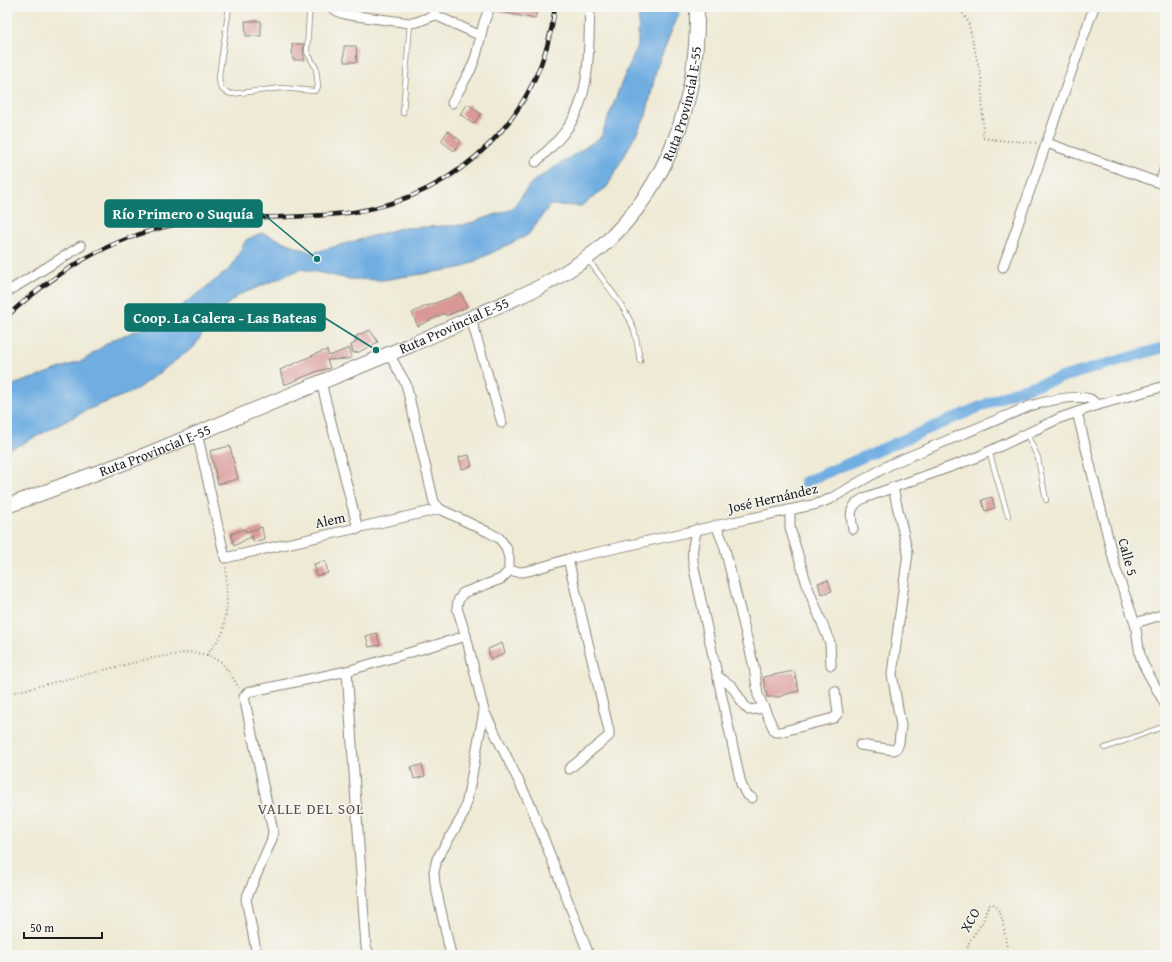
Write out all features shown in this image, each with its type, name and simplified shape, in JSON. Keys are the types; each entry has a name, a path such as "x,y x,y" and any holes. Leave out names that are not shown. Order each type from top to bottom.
{"main road":[{"name":"Ruta Provincial E-55","path":"7,506 64,486 389,354 538,288 557,278 587,258 612,236 636,209 657,179 674,145 687,105 694,68 697,7"}],"street":[{"path":"330,7 349,16 410,23 417,22 434,11 481,36"},
{"path":"452,104 471,69 476,56 484,22 490,7"},
{"path":"536,162 563,135 570,126 578,108 586,71 590,7"},
{"path":"1003,267 1094,7"},
{"path":"1047,143 1163,184 1165,168"},
{"path":"7,292 81,246"},
{"path":"470,319 502,423"},
{"path":"389,354 406,384 434,502 440,509 499,538 506,548 509,558 509,571 501,579 463,593 458,601 457,608 466,636 484,711 531,806 589,955"},
{"path":"321,382 358,529"},
{"path":"853,529 851,519 852,508 856,502 864,498 975,458 1060,418 1098,405 1165,386"},
{"name":"José Hernández","path":"509,571 522,572 532,570 568,559 716,525 817,504 830,499 891,464 1030,406 1046,401 1081,398 1090,400 1098,405"},
{"name":"Calle 5","path":"1077,412 1116,570 1135,623 1140,656 1165,704"},
{"path":"197,433 225,558"},
{"path":"860,745 894,750 898,748 900,744 901,733 898,706 892,674 908,553 893,488"},
{"name":"Alem","path":"225,558 358,529 440,509"},
{"path":"790,510 790,528 808,588 830,643 831,665"},
{"path":"716,525 724,545 752,659 758,695 775,732 834,718 838,713 835,690"},
{"path":"697,530 692,549 692,560 741,784 746,794 752,798"},
{"path":"568,559 609,731 609,736 569,769"},
{"path":"1135,623 1165,614"},
{"path":"257,955 246,899 272,838 273,831 244,698 248,692 347,671 466,636"},
{"path":"347,671 366,947 370,955"},
{"path":"718,676 732,686 749,710 764,708"},
{"path":"451,955 434,872 437,859 463,815 484,711"}],"lane":[{"path":"229,7 219,76 222,90 231,94 282,88 314,91 317,89 316,68 307,52 309,15 313,7"},
{"path":"403,113 410,23"},
{"path":"587,258 624,310 633,329 638,345 640,361"},
{"path":"1027,434 1038,458 1046,500"},
{"path":"989,451 1008,516"},
{"path":"1105,748 1165,726"}],"path":[{"path":"958,7 968,21 982,81 983,138 1047,143"},
{"path":"207,655 224,633 227,606 225,558"},
{"path":"7,694 154,658 192,652 207,655 221,662 231,675 244,698"},
{"name":"XCO","path":"966,955 969,942 982,923 988,907 993,904 998,910 1006,932 1008,952 1010,955"}],"water":[{"path":"639,7 681,7 657,67 646,116 607,187 581,206 550,205 528,235 461,268 382,280 349,279 302,269 239,295 214,315 194,347 134,391 87,410 22,444 7,450 7,387 84,360 112,340 162,321 231,268 246,240 262,233 312,253 401,228 464,225 512,209 531,183 601,137 621,84 638,45"}],"building":[{"path":"496,7 538,7 535,19 496,11"},
{"path":"245,21 261,21 261,36 246,36"},
{"path":"292,44 304,44 303,52 305,60 293,60"},
{"path":"344,46 356,46 357,62 344,62"},
{"path":"468,104 481,114 473,124 460,114"},
{"path":"448,131 461,141 454,151 441,141"},
{"path":"461,293 467,307 446,316 445,313 418,326 412,313 428,305"},
{"path":"370,330 378,342 359,352 353,353 351,345 356,342 356,336"},
{"path":"349,348 352,357 348,359 327,360 330,368 318,371 284,385 280,370 327,350 329,356"},
{"path":"230,446 238,479 218,484 210,451"},
{"path":"469,455 472,466 462,469 459,457"},
{"path":"992,497 995,508 985,511 982,500"},
{"path":"262,527 264,539 254,542 252,536 234,546 231,534 245,529 246,532"},
{"path":"325,561 328,573 317,576 314,564"},
{"path":"828,580 832,591 821,594 818,583"},
{"path":"377,633 380,645 369,647 366,636"},
{"path":"502,643 505,653 491,660 488,649"},
{"path":"794,671 799,691 779,697 767,697 763,677"},
{"path":"422,765 425,776 414,779 411,767"}],"waterway":[{"path":"805,482 1019,390 1165,347"}],"railway":[{"path":"7,316 44,285 84,259 105,248 149,231 196,221 331,215 354,212 393,203 429,188 461,168 490,144 514,115 533,82 547,46 555,7"}],"place":[{"name":"Río Primero o Suquía","path":"317,259"},
{"name":"Coop. La Calera - Las Bateas","path":"376,350"}],"district":[{"name":"VALLE DEL SOL","path":"311,809"}]}
